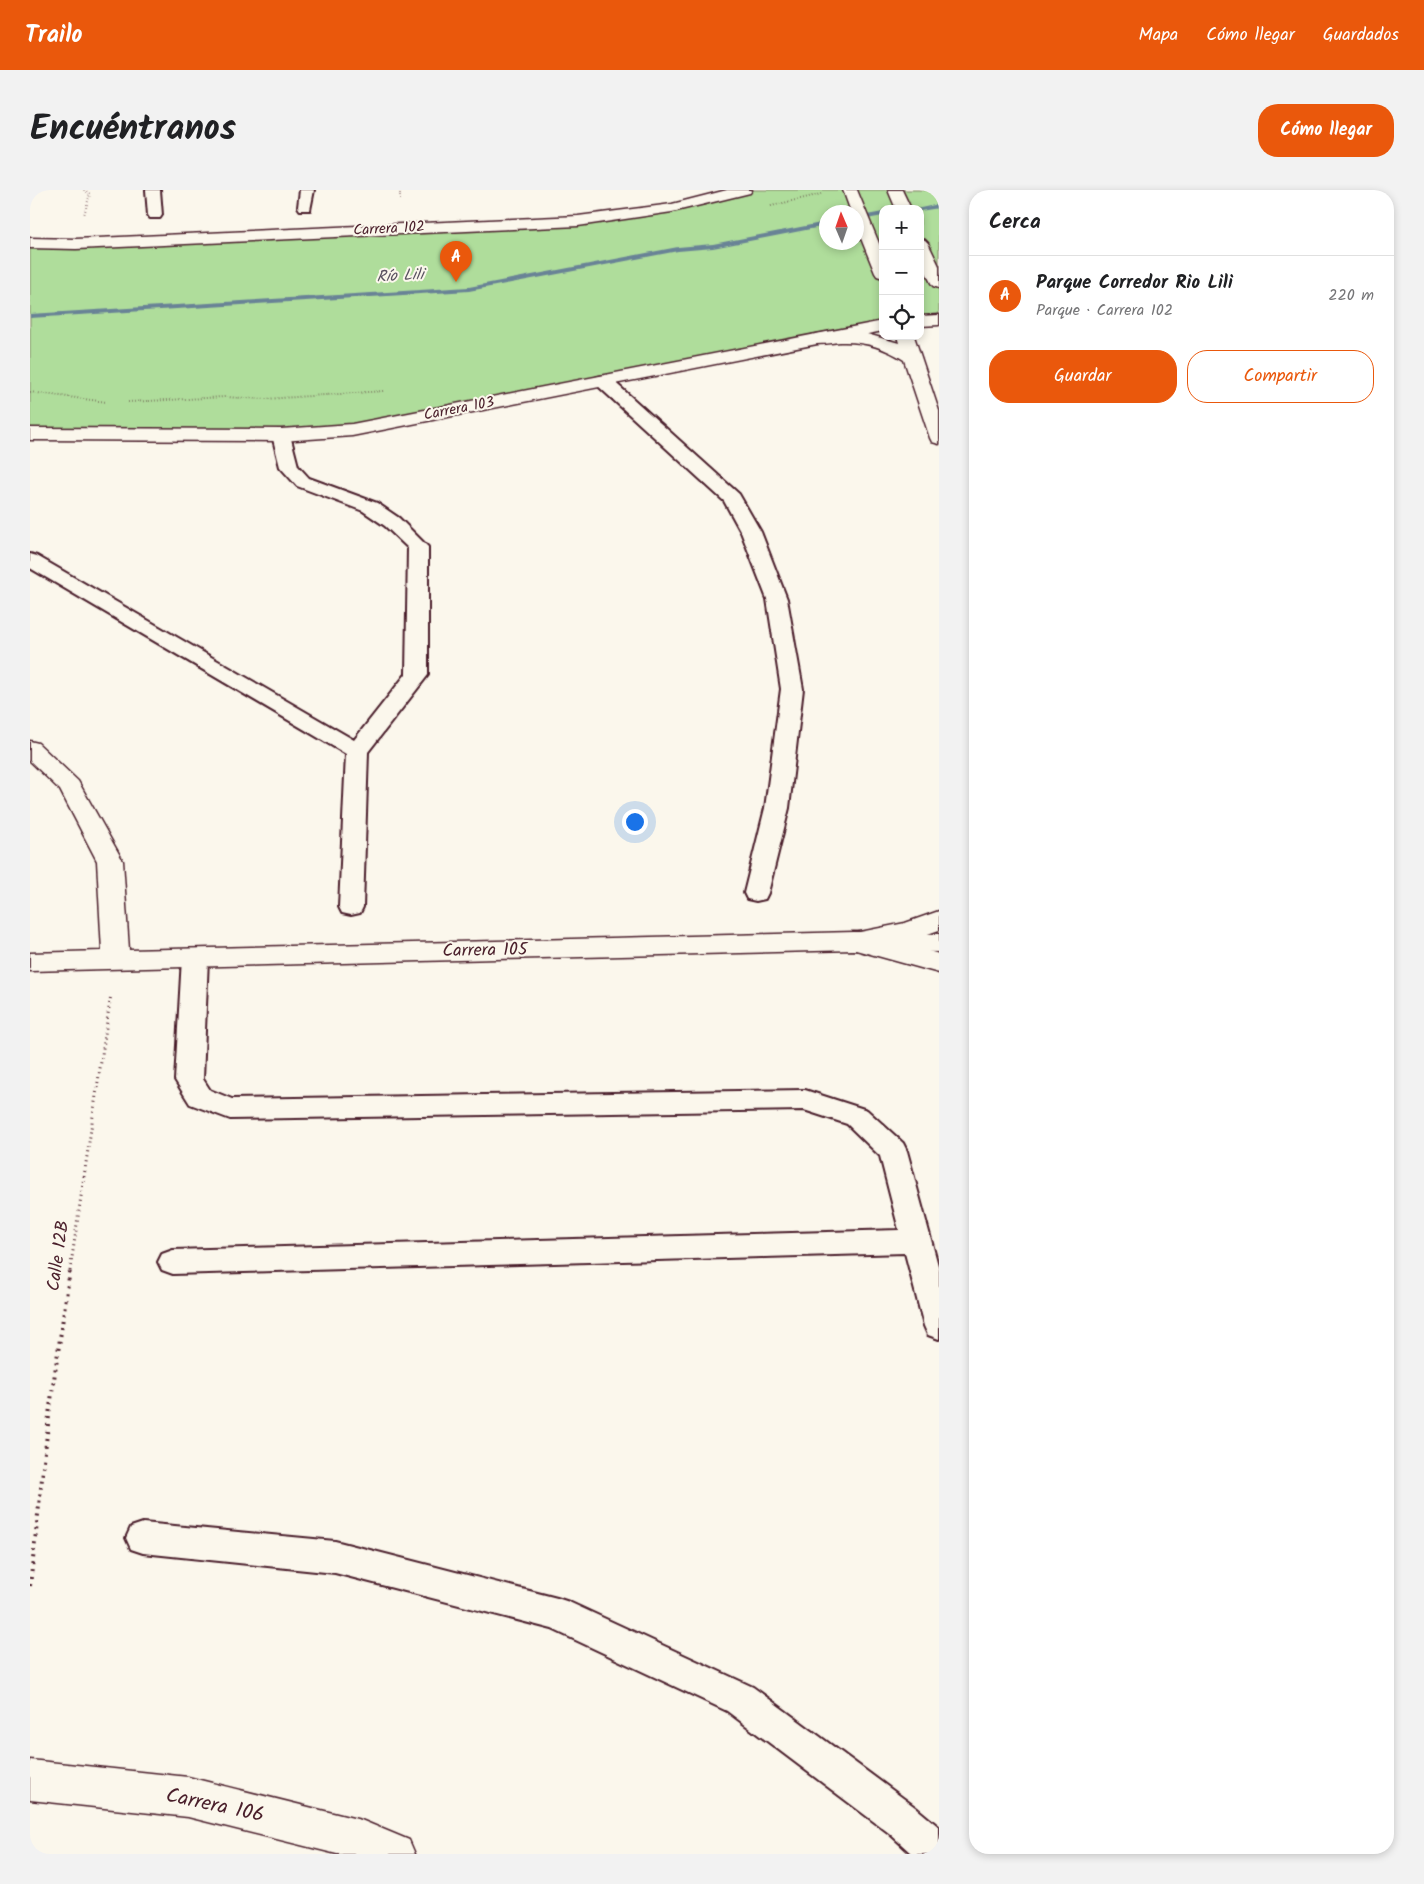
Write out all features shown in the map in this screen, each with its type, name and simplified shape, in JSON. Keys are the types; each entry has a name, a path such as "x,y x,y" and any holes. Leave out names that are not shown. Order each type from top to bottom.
{"street":[{"name":"Carrera 102","path":"30,243 76,244 578,221 672,208 745,190"},
{"path":"850,190 879,263"},
{"path":"923,250 939,283"},
{"path":"924,321 939,320"},
{"name":"Carrera 103","path":"30,434 280,435 352,430 879,327"},
{"path":"818,339 846,336 877,340 897,347 912,357"},
{"path":"906,340 939,438"},
{"path":"30,748 70,786 110,861 116,961"},
{"path":"854,941 910,931 939,920"},
{"path":"854,941 924,958 939,964"},
{"name":"Carrera 105","path":"30,962 854,941 939,943"},
{"name":"Carrera 106","path":"30,1780 188,1797 361,1840 395,1854"}],"lane":[{"path":"153,190 154,215"},
{"path":"305,208 307,190"},
{"path":"603,381 732,498 751,532 777,600 792,689 777,808 756,893"},
{"path":"280,435 289,467 303,482 370,507 392,522 418,546 417,675 357,751 351,907"},
{"path":"30,560 357,751"},
{"path":"195,958 189,1080 200,1097 230,1109 805,1100 857,1118 893,1151 939,1326"},
{"path":"173,1262 917,1241"},
{"path":"143,1538 335,1557 557,1614 740,1700 902,1820 939,1852"}],"path":[{"path":"126,402 225,396 266,399 304,398 384,391"},
{"path":"30,392 107,402"},
{"name":"Calle 12B","path":"30,1586 50,1407 116,961"}],"green space":[{"path":"745,190 939,190 939,320 924,321 924,205 879,205 879,327 352,430 30,434 30,243 628,215"}],"waterway":[{"name":"Río Lili","path":"924,208 939,206"},
{"name":"Río Lili","path":"864,218 879,215"},
{"name":"Río Lili","path":"30,316 469,289 678,249 713,246 819,225"}],"place":[{"name":"Parque Corredor Rio Lili","path":"456,282"}]}
